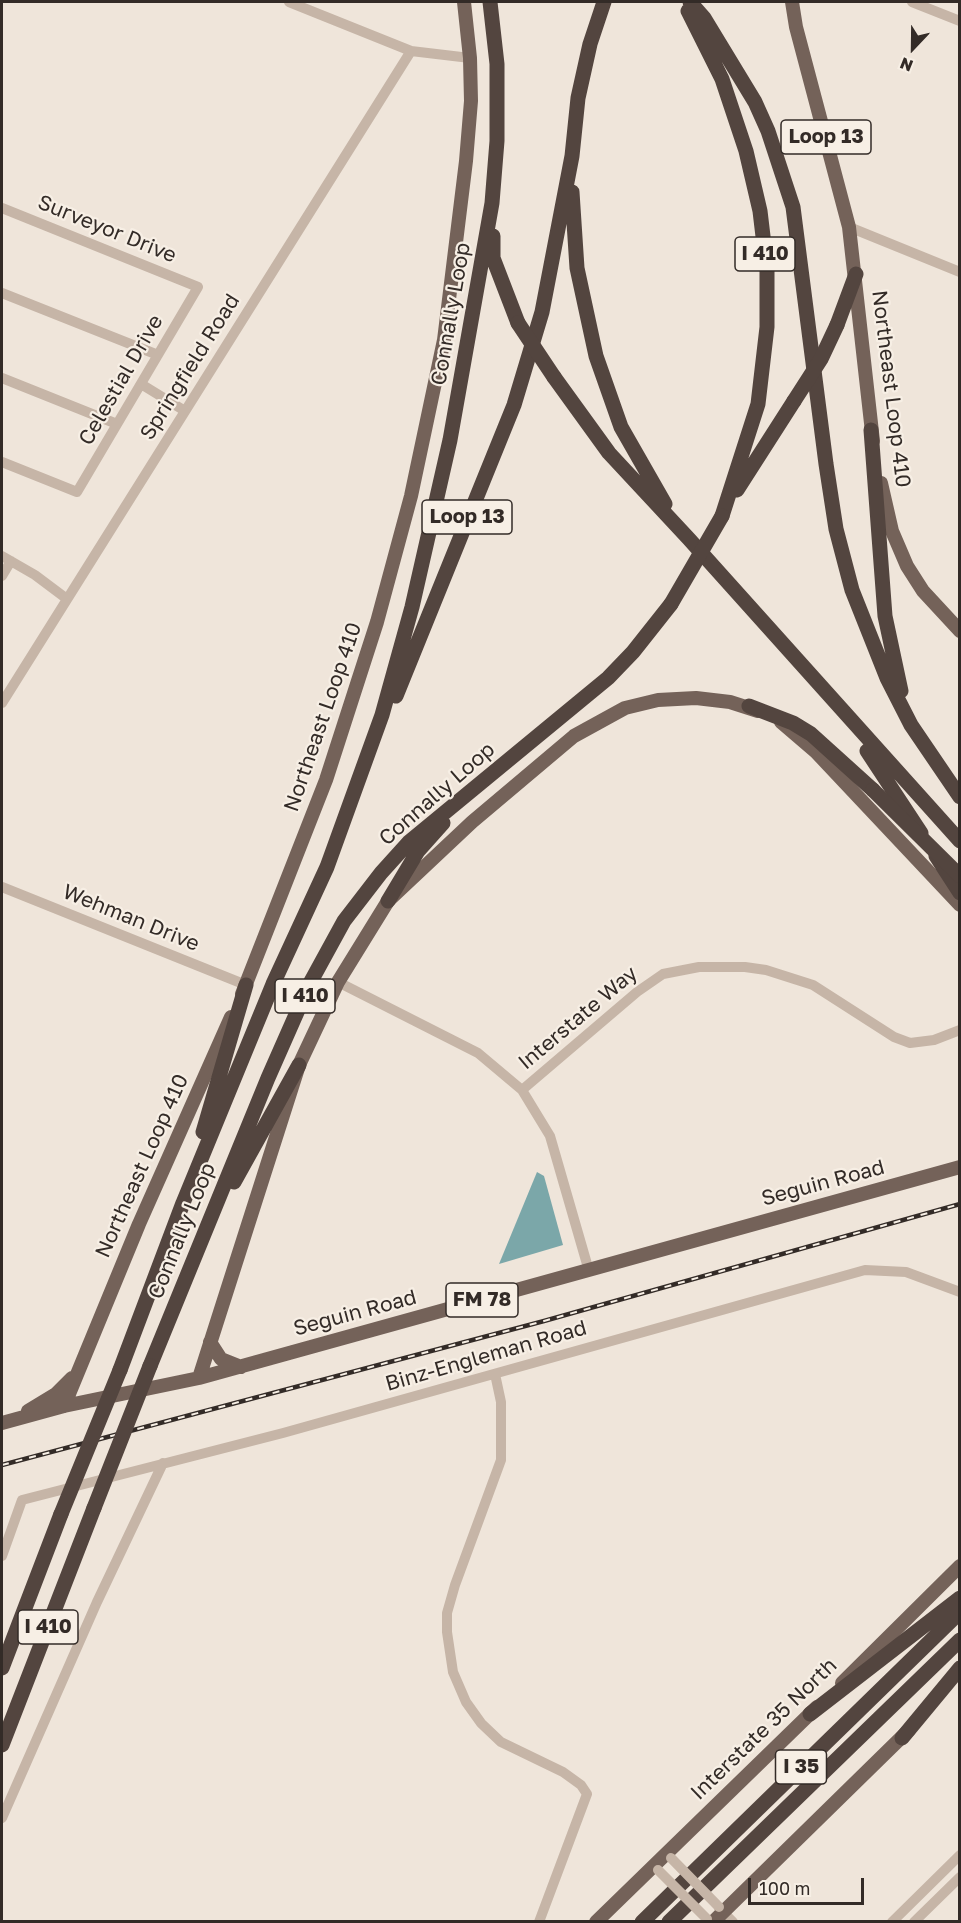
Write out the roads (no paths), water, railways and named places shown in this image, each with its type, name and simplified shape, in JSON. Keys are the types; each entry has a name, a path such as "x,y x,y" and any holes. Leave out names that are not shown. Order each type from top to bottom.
{"highway":[{"name":"Connally Loop","path":"2,1668 61,1514 120,1370 183,1203 273,984 327,867 382,715 412,607 450,440 492,203 497,141 497,64 490,2"},
{"name":"Loop 13","path":"327,867 514,405 542,312 572,156 581,87 590,44 604,2"},
{"name":"Connally Loop","path":"2,1744 93,1508 198,1248 309,985 344,921 381,873 409,842 608,678 639,645 671,604 722,516 758,404 767,327 767,270 760,212 746,150 722,79 683,2"},
{"path":"690,2 704,18 755,102 782,170 793,207 836,529 852,590 867,632 911,726 960,797"},
{"path":"572,156 572,223 577,268 596,356 621,427 667,509 689,539"},
{"path":"492,203 494,258 518,323 609,453 960,841"},
{"name":"Loop 13","path":"722,516 821,360 856,274"},
{"path":"871,430 885,616 896,672 911,726"},
{"path":"837,705 960,893"},
{"path":"749,706 793,723 811,734 873,790 960,876"},
{"path":"388,901 418,851 474,787"},
{"path":"183,1203 246,985"},
{"path":"198,1248 299,1065"},
{"path":"810,1714 960,1598"},
{"name":"I 35","path":"642,1922 960,1612"},
{"name":"I 35","path":"669,1922 960,1640"},
{"path":"902,1738 960,1668"}],"main road":[{"name":"Northeast Loop 410","path":"64,1406 139,1224 246,985 326,780 377,622 411,496 444,340 456,250 471,101 470,58 464,2"},
{"name":"Loop 13","path":"792,2 796,27 849,227 856,274"},
{"name":"Northeast Loop 410","path":"856,274 871,430 883,498 900,549 923,591 960,631"},
{"path":"199,1378 299,1065 338,982 388,901 472,822 574,736 625,708 658,700 696,699 749,706 780,722 816,752 960,905"},
{"name":"Seguin Road","path":"2,1423 64,1406 199,1378 960,1167"},
{"path":"210,1342 220,1359 241,1366"},
{"path":"15,1419 65,1386 79,1369"},
{"name":"Interstate 35 North","path":"596,1922 655,1868 960,1566"},
{"path":"717,1917 960,1680"}],"street":[{"path":"288,2 411,51 470,58"},
{"path":"912,2 960,21"},
{"name":"Springfield Road","path":"2,703 411,51"},
{"name":"Surveyor Drive","path":"2,208 198,286"},
{"path":"849,227 960,272"},
{"name":"Celestial Drive","path":"2,462 77,492 198,286"},
{"path":"2,293 158,355"},
{"path":"2,378 117,424"},
{"path":"141,384 185,411"},
{"path":"2,576 6,559 35,575 67,599"},
{"name":"Wehman Drive","path":"2,887 246,985"},
{"name":"Interstate Way","path":"522,1090 645,986 663,974 699,967 745,967 765,970 813,985 894,1038 910,1043 934,1040 960,1030"},
{"path":"338,982 478,1053 522,1090 550,1136 589,1271"},
{"name":"Binz-Engleman Road","path":"2,1556 22,1500 283,1433 865,1270 906,1272 960,1292"},
{"path":"495,1374 501,1402 501,1460 454,1585 447,1614 447,1632 453,1672 466,1702 481,1723 501,1742 563,1772 581,1785 587,1794 539,1922"},
{"path":"2,1818 97,1602 163,1463"},
{"path":"668,1855 717,1917"},
{"path":"892,1922 960,1855"},
{"path":"655,1868 717,1917"},
{"path":"914,1922 960,1877"}],"water":[{"path":"537,1172 544,1176 563,1245 499,1264"}],"railway":[{"path":"2,1465 544,1321 960,1204"}]}
